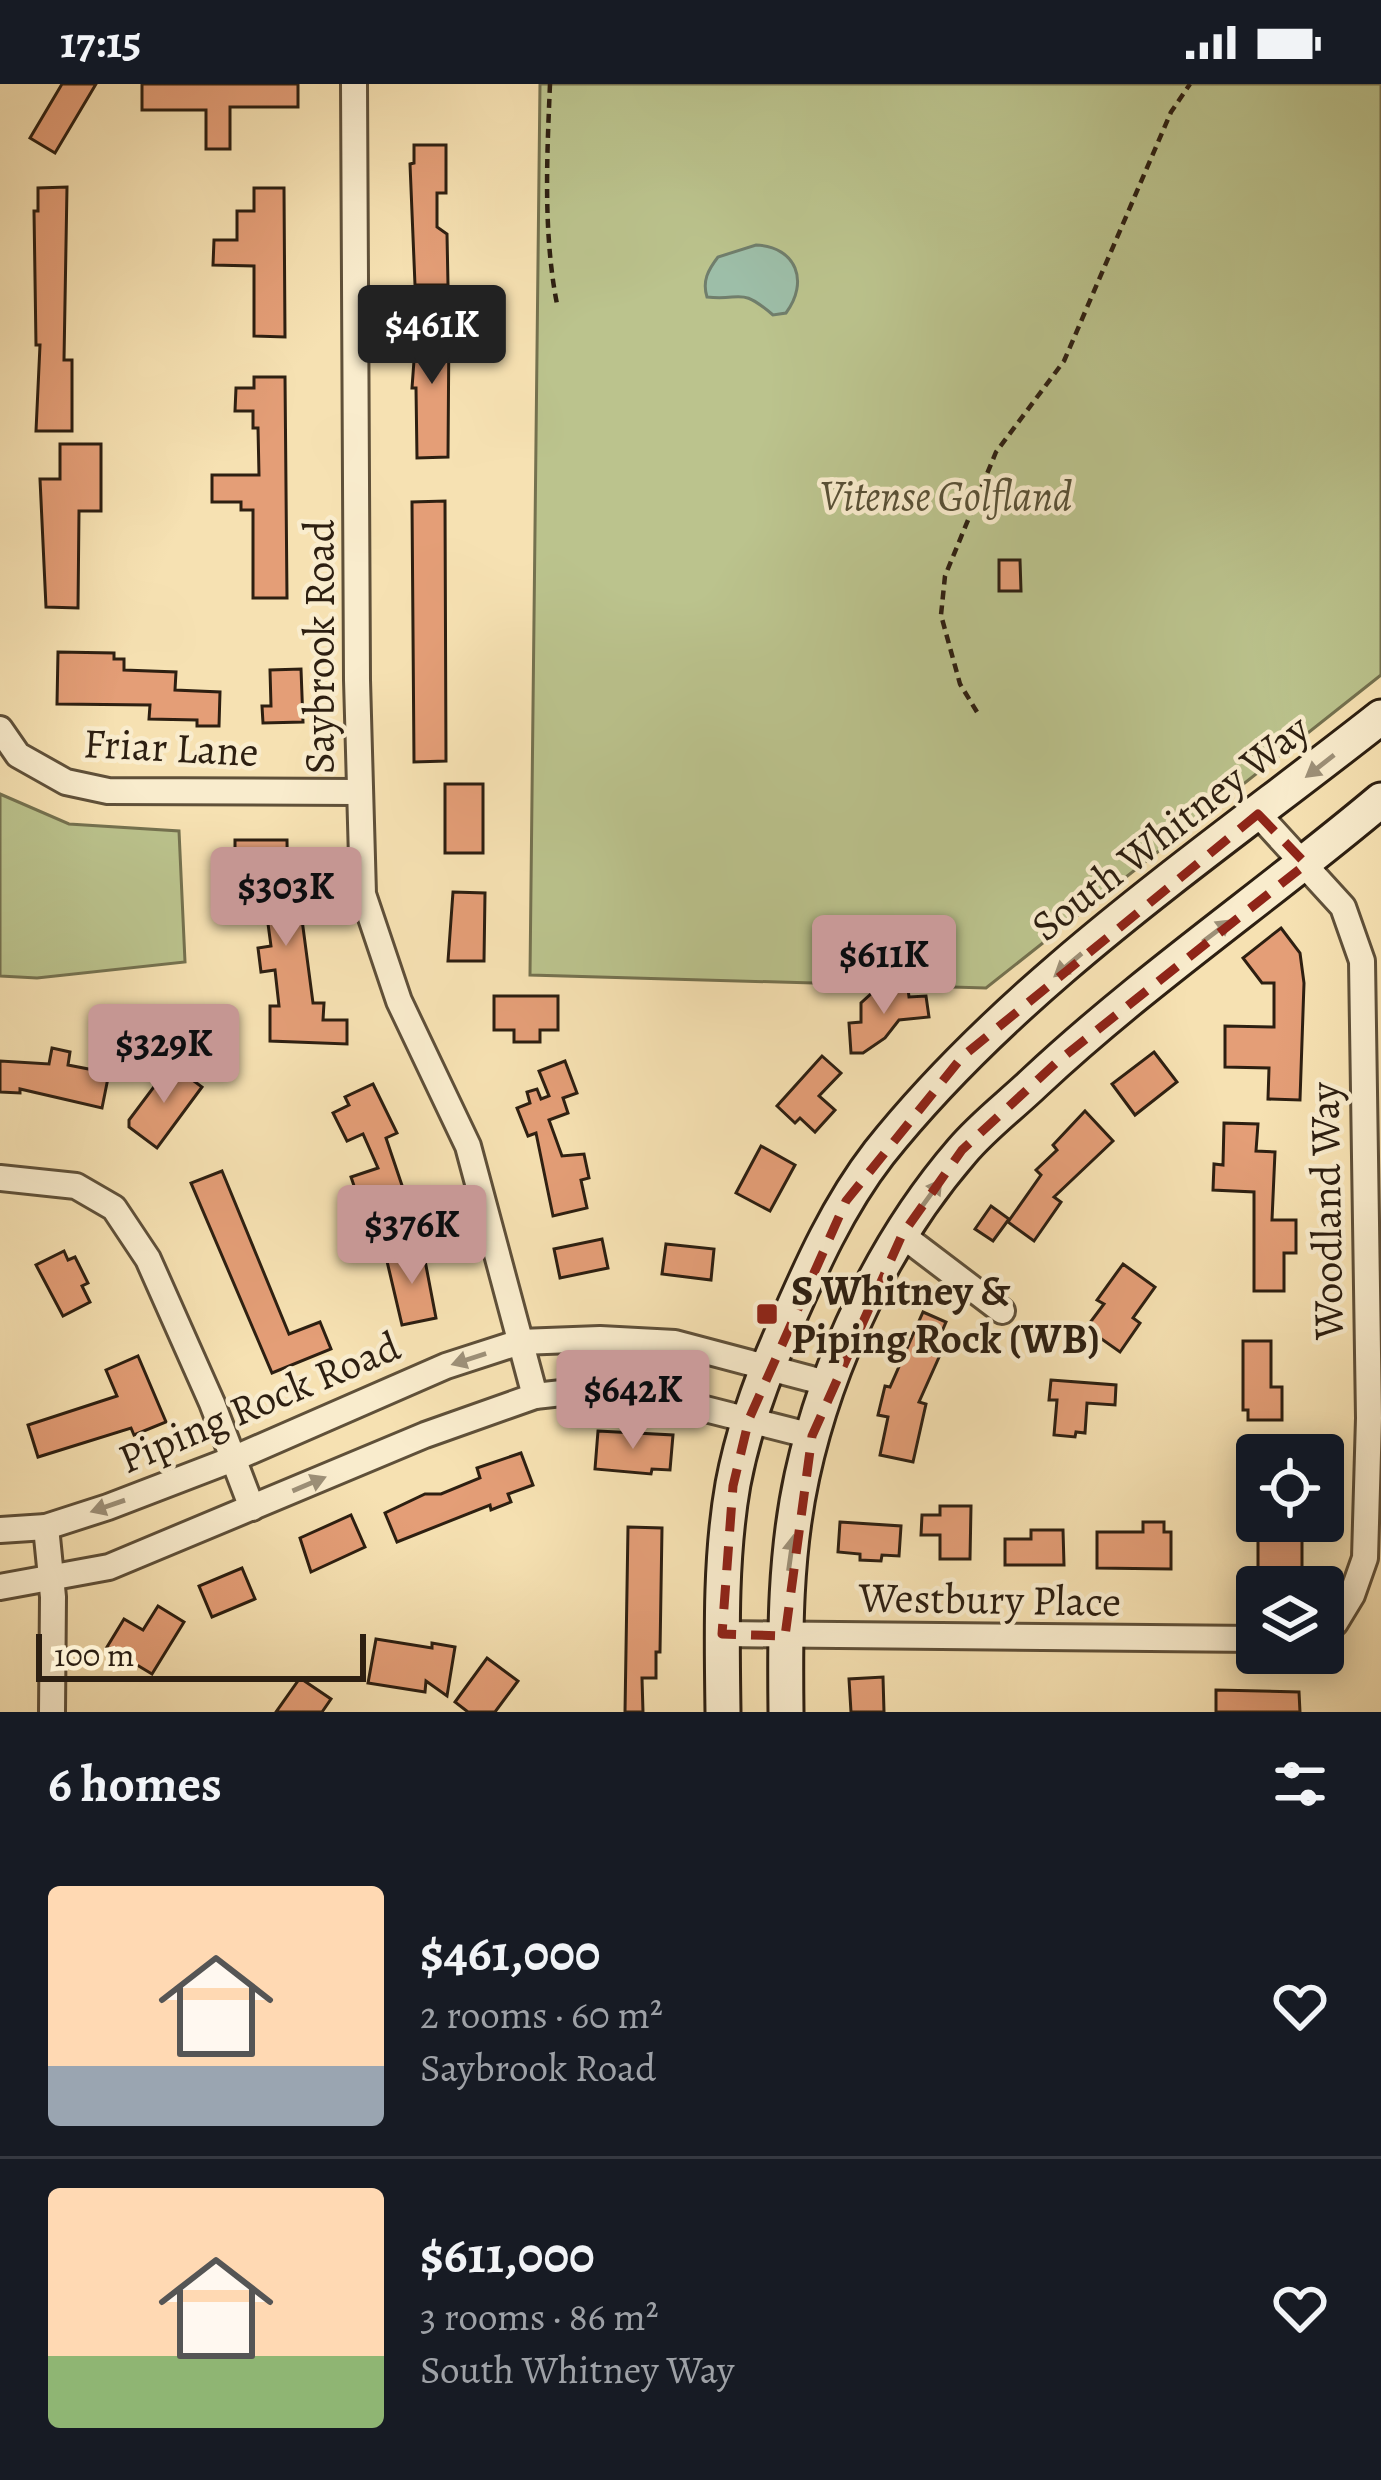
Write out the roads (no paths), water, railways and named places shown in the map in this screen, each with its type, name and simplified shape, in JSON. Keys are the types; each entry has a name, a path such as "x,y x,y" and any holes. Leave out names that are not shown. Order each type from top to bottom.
{"main road":[{"name":"South Whitney Way","path":"723,1712 722,1634 733,1486 749,1419 814,1259 846,1202 878,1154 962,1057 1135,910 1381,718"},
{"path":"786,1712 784,1636 792,1547 812,1436 830,1384 902,1235 962,1150 1057,1062 1138,990 1381,800"}],"street":[{"name":"Saybrook Road","path":"354,84 358,792 363,894 399,1001 468,1146 535,1396"},
{"name":"Friar Lane","path":"0,729 18,755 67,782 108,791 358,792"},
{"name":"Woodland Way","path":"1258,814 1343,907 1362,961 1369,1418 1365,1558 1344,1608"},
{"path":"0,1178 76,1186 115,1208 148,1258 252,1508"},
{"path":"902,1235 1002,1311"},
{"name":"Piping Rock Road","path":"0,1530 46,1527 232,1459 446,1366 520,1342 675,1343 830,1384"},
{"path":"0,1587 109,1567 425,1435 535,1396 589,1390 650,1395 812,1436"},
{"path":"46,1527 52,1712"},
{"name":"Westbury Place","path":"722,1634 1236,1639"}],"place":[{"name":"S Whitney & Piping Rock (WB)","path":"767,1314"}],"park label":[{"name":"Vitense Golfland","path":"946,495"}]}
